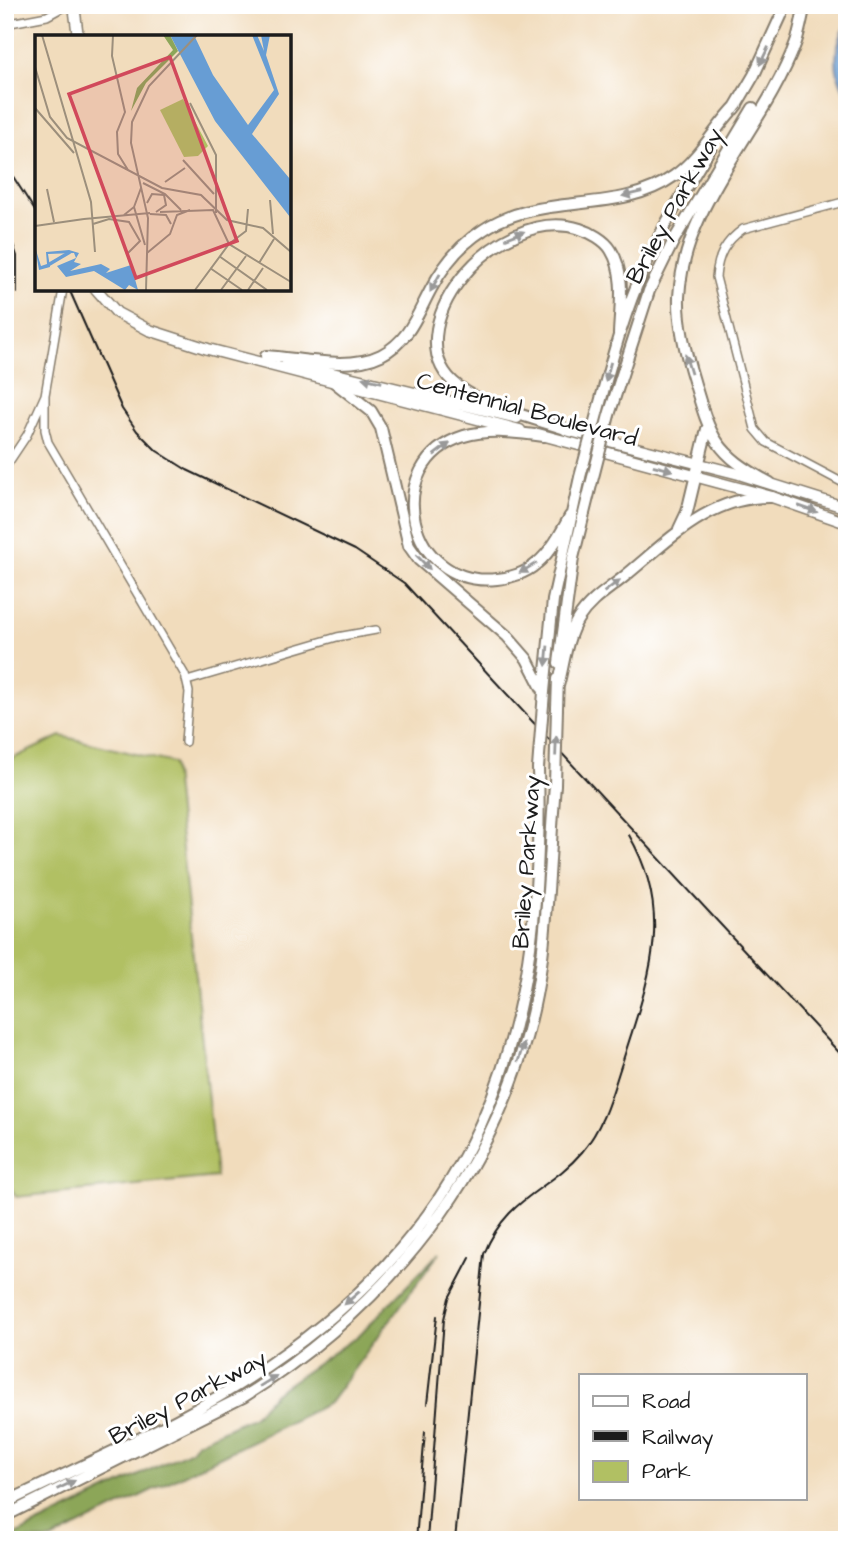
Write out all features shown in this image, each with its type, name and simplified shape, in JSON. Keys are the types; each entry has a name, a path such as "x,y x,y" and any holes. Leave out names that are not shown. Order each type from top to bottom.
{"highway":[{"name":"Briley Parkway","path":"5,1503 234,1387 301,1342 381,1274 426,1219 484,1120 520,1014 531,946 539,839 538,768 553,600 570,516 598,410 619,334 644,268 671,212 754,75 786,5"},
{"name":"Briley Parkway","path":"5,1516 243,1397 314,1350 404,1264 465,1178 494,1122 515,1072 531,1019 541,965 555,785 564,607 609,415 649,291 674,240 764,91 804,5"},
{"path":"771,483 743,467 707,429 685,352 679,298 684,269 700,213 770,94 796,42 804,5"},
{"path":"266,356 340,362 379,357 397,346 409,332 441,272 461,248 482,230 533,208 635,195 656,187 675,176 700,151 720,122 737,105"},
{"path":"572,431 498,405 457,386 446,373 438,341 443,310 450,295 469,266 501,241 545,227 562,225 578,228 591,233 610,248 621,292 619,334"},
{"path":"334,381 371,411 381,428 387,444 403,530 414,553 507,636 527,659 544,692"},
{"path":"675,534 684,523 707,429"},
{"path":"544,436 484,432 447,444 429,460 420,474 412,507 415,525 421,541 443,566 458,575 489,580 518,575 535,565 548,552 570,516"},
{"path":"558,685 572,632 585,609 675,534 721,505 738,499 772,497"}],"main road":[{"path":"74,5 78,35"},
{"name":"Centennial Boulevard","path":"97,290 117,313 132,323 194,343 696,476 772,497 847,523"},
{"name":"Centennial Boulevard","path":"194,343 266,356 572,431 771,483 847,508"}],"street":[{"path":"5,24 47,16 67,5"},
{"path":"847,201 743,229 729,239 718,259 716,277 755,429 766,442 847,485"},
{"path":"63,290 45,395 44,430 48,442 187,681 185,742"},
{"path":"5,468 27,435 45,395"},
{"path":"187,681 337,637 376,630"}],"green space":[{"path":"61,736 173,763 216,1177 16,1197 5,1178 5,762"},
{"path":"440,1252 329,1403 51,1540 5,1540 191,1450 197,1442 254,1416 275,1393 358,1336"}],"water":[{"path":"847,21 847,96 838,77 836,59 839,41"}],"railway":[{"path":"5,164 35,211"},
{"path":"5,221 17,256 17,293"},
{"path":"69,290 122,409 137,431 157,451 187,470 355,550 404,583 847,1061"},
{"path":"455,1540 484,1254 504,1219 569,1165 597,1131 611,1096 648,974 654,920 651,892 643,864 629,835"},
{"path":"427,1540 444,1319 449,1298 470,1258"},
{"path":"427,1404 437,1316"},
{"path":"416,1540 425,1432"}]}
